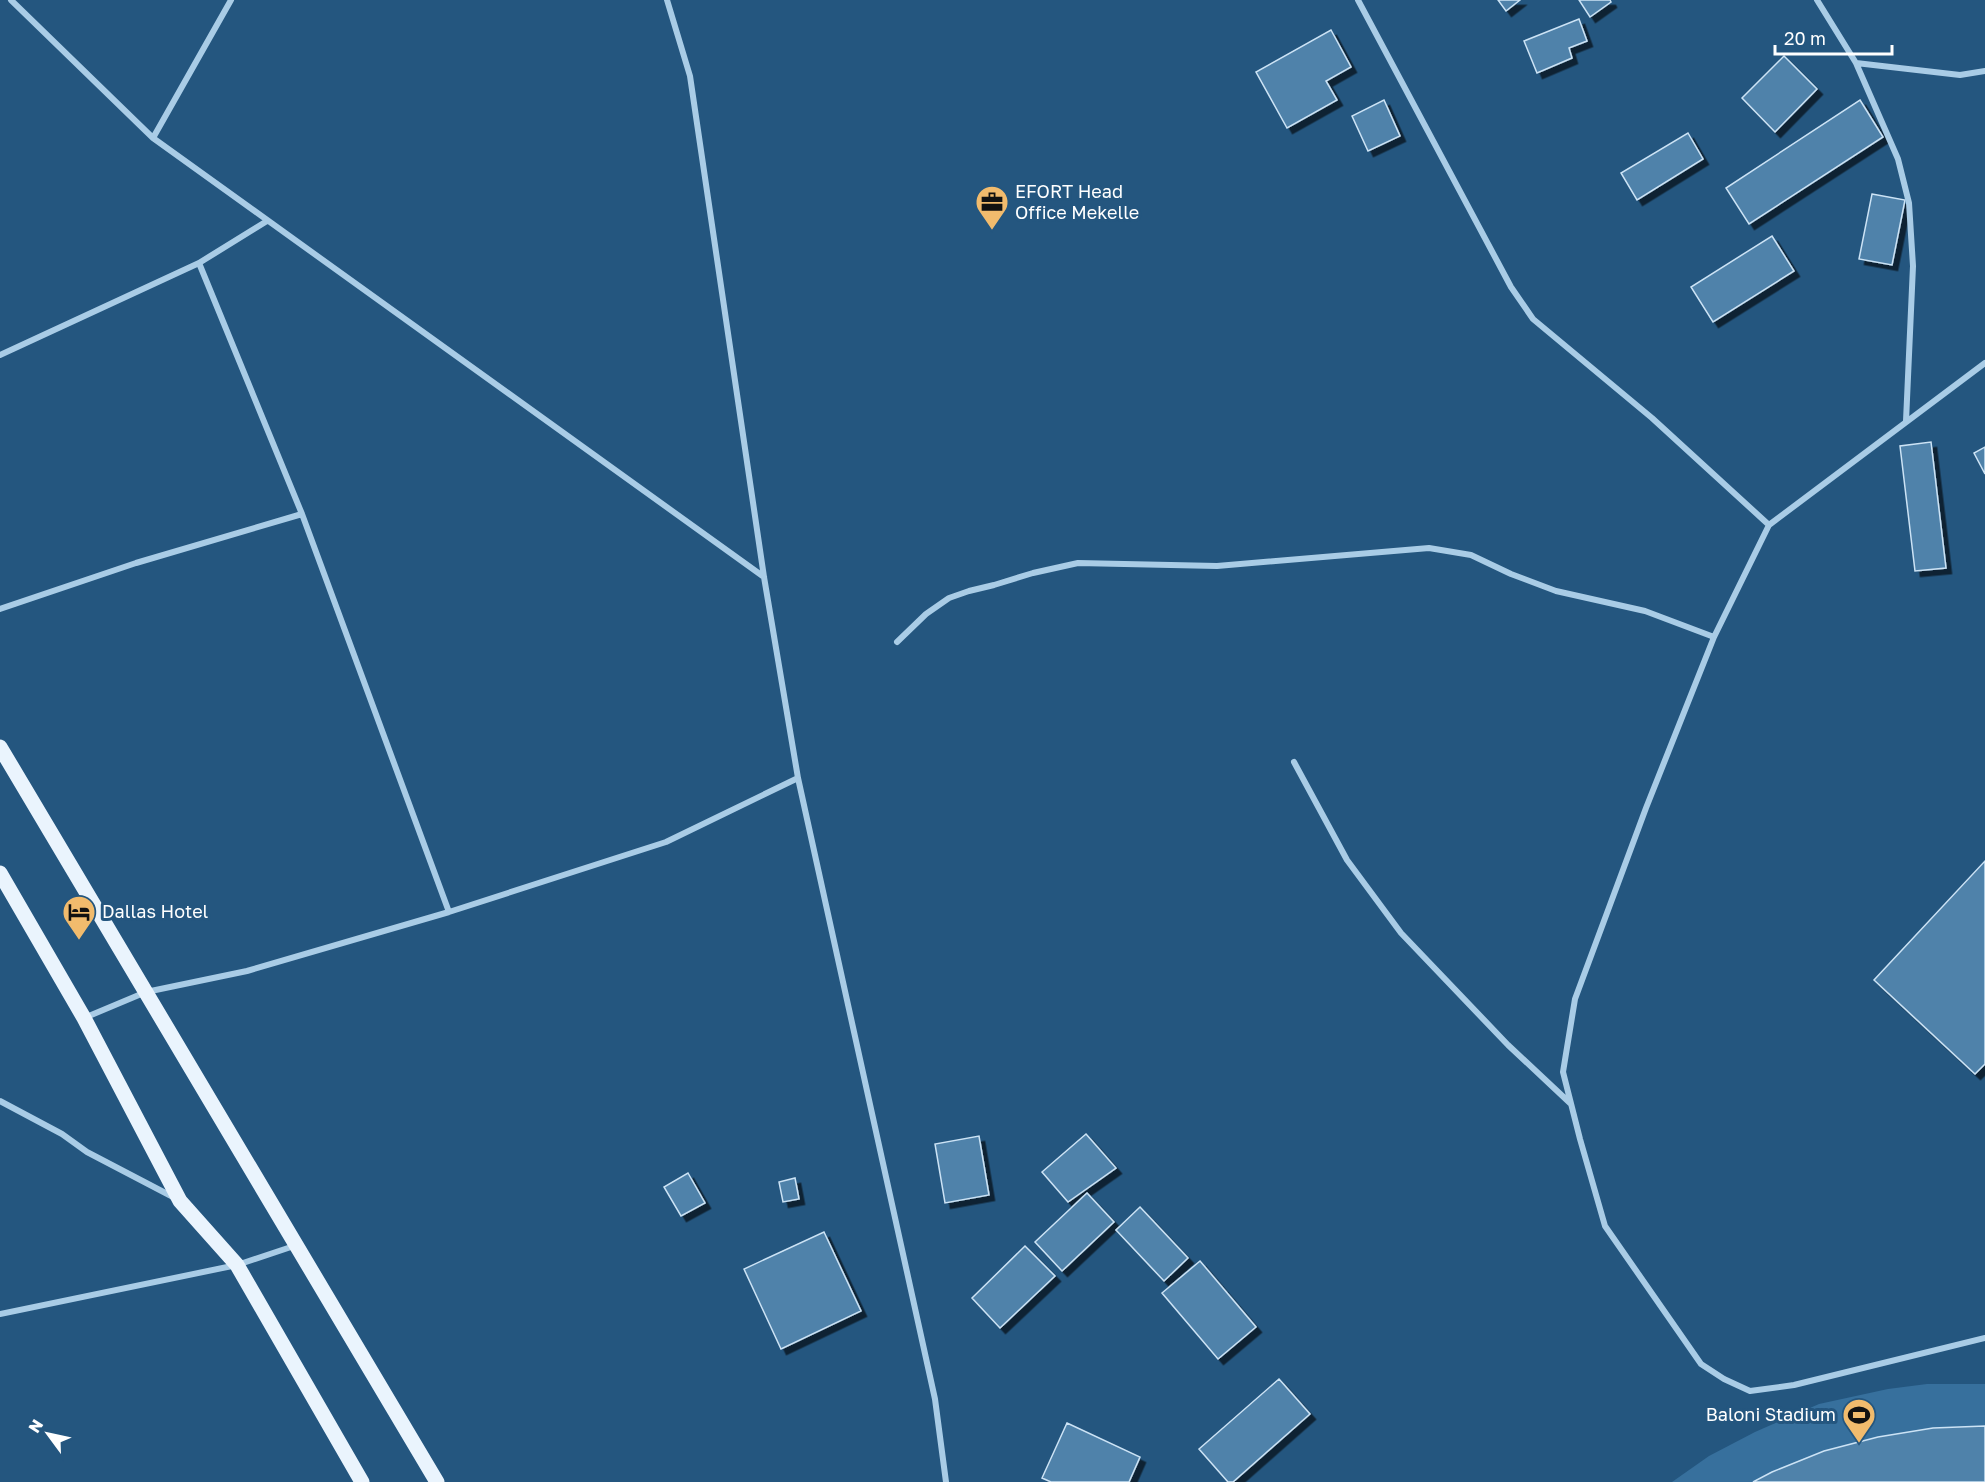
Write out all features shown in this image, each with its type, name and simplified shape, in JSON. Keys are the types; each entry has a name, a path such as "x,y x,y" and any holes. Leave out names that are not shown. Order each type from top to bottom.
{"main road":[{"path":"0,747 437,1482"},
{"path":"0,873 84,1018 180,1201 237,1265 362,1482"}],"street":[{"path":"11,0 153,138 764,577"},
{"path":"153,138 231,0"},
{"path":"667,0 690,76 764,577 798,778 935,1399 946,1482"},
{"path":"1358,0 1511,287 1533,319 1652,418 1769,525"},
{"path":"1817,0 1856,63 1898,159 1909,203 1913,266 1906,421"},
{"path":"1856,63 1960,75 1985,71"},
{"path":"0,355 199,263 267,221"},
{"path":"199,263 302,514 449,912"},
{"path":"1985,363 1769,525 1714,637 1646,808 1575,999 1563,1072 1605,1227 1701,1364 1724,1379 1750,1391 1794,1385 1985,1338"},
{"path":"0,609 136,563 302,514"},
{"path":"897,642 926,614 949,598 1033,573 1078,563 1217,566 1429,548 1471,555 1511,574 1556,591 1645,611 1714,637"},
{"path":"1294,762 1347,860 1401,933 1508,1045 1571,1104"},
{"path":"84,1018 146,992 247,970 449,912 666,842 798,778"},
{"path":"0,1101 62,1134 87,1152 180,1201"},
{"path":"0,1314 237,1265 296,1246"}],"shaded area":[{"name":"Baloni Stadium","path":"1927,1384 1985,1384 1985,1482 1672,1482 1709,1456 1755,1432 1819,1404 1888,1389"}],"building":[{"path":"1498,0 1520,0 1506,11"},
{"path":"1579,0 1610,0 1611,2 1590,17"},
{"path":"1579,19 1587,41 1569,48 1572,58 1537,73 1524,41"},
{"path":"1331,30 1351,67 1326,81 1337,100 1287,128 1256,72"},
{"path":"1784,56 1817,89 1775,132 1742,98"},
{"path":"1384,100 1400,136 1368,151 1352,116"},
{"path":"1860,100 1883,137 1749,224 1726,188"},
{"path":"1688,133 1703,159 1637,200 1621,173"},
{"path":"1872,194 1905,200 1892,265 1859,259"},
{"path":"1772,236 1794,271 1713,322 1691,287"},
{"path":"1931,442 1946,568 1915,571 1900,446"},
{"path":"1985,447 1985,474 1974,453"},
{"path":"1985,861 1985,1064 1975,1074 1874,980"},
{"path":"1086,1134 1116,1168 1068,1202 1042,1172"},
{"path":"979,1136 989,1195 945,1203 935,1144"},
{"path":"688,1173 705,1203 681,1216 664,1187"},
{"path":"795,1178 799,1199 783,1202 779,1182"},
{"path":"1087,1193 1114,1222 1062,1271 1035,1242"},
{"path":"1140,1207 1188,1258 1164,1281 1116,1230"},
{"path":"824,1232 861,1311 781,1349 744,1269"},
{"path":"1025,1246 1055,1276 1000,1328 972,1298"},
{"path":"1200,1261 1256,1327 1218,1359 1162,1293"},
{"path":"1279,1379 1310,1414 1233,1482 1228,1482 1199,1449"},
{"path":"1067,1423 1140,1457 1129,1482 1051,1482 1042,1478"},
{"path":"1985,1426 1985,1482 1753,1482 1824,1451 1878,1437 1933,1428"}],"place":[{"name":"EFORT Head Office Mekelle","path":"992,231"},
{"name":"Dallas Hotel","path":"79,941"},
{"name":"Baloni Stadium","path":"1859,1444"}]}
